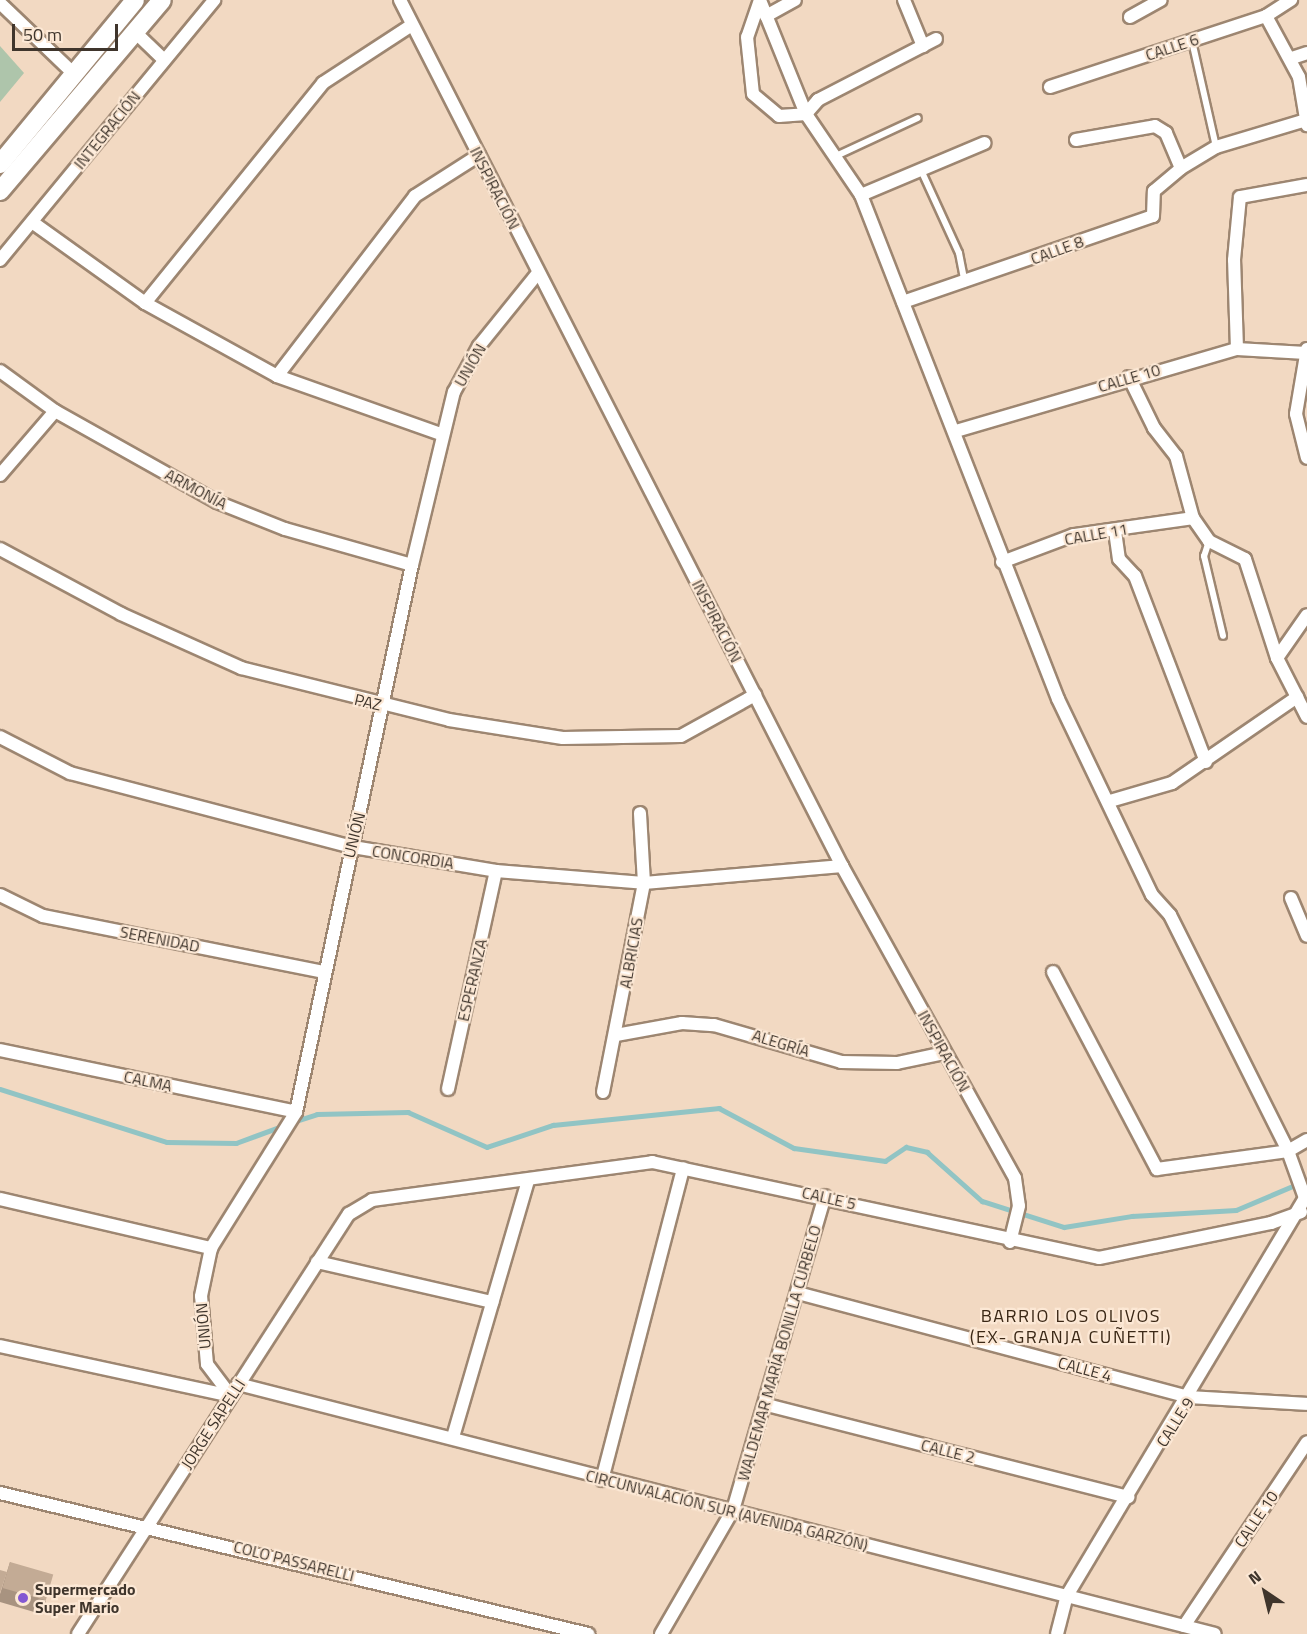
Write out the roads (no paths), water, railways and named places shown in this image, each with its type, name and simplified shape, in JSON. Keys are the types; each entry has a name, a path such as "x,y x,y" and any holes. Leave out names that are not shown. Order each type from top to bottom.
{"main road":[{"path":"0,164 135,0"},
{"path":"0,191 162,0"}],"street":[{"name":"INTEGRACIÓN","path":"0,260 214,0"},
{"name":"INSPIRACIÓN","path":"400,0 842,866 1015,1178 1019,1206 1010,1242"},
{"path":"760,0 806,114 861,195 956,431 1002,561 1058,699 1110,801 1152,895 1170,915 1288,1151 1302,1189 1303,1211"},
{"path":"760,0 747,37 753,94 766,111 778,116 806,114 818,100 936,39"},
{"path":"766,16 795,0"},
{"path":"904,0 923,46"},
{"path":"1130,17 1161,0"},
{"name":"CALLE 6","path":"1050,87 1266,16 1291,0"},
{"path":"0,3 73,73"},
{"path":"1266,16 1292,58 1306,123"},
{"path":"146,303 323,84 412,25"},
{"path":"134,31 164,60"},
{"path":"1292,58 1307,53"},
{"name":"CALLE 8","path":"903,302 965,284 1154,216 1154,191 1181,168 1216,147 1306,123"},
{"path":"1076,140 1155,126 1166,133 1181,168"},
{"path":"861,195 986,143"},
{"path":"277,376 415,196 479,155"},
{"path":"1237,349 1234,260 1240,197 1307,184"},
{"path":"32,222 146,303 277,376 441,434"},
{"name":"UNIÓN","path":"231,1396 207,1364 201,1296 212,1248 296,1112 351,847 385,705 412,565 441,434 454,392 479,346 538,273"},
{"name":"CALLE 10","path":"956,431 1129,377 1237,349 1307,351"},
{"path":"1307,351 1296,414 1307,458"},
{"name":"ARMONÍA","path":"0,371 55,411 217,502 285,529 412,565"},
{"path":"1129,377 1154,428 1176,456 1193,519 1209,541 1245,559 1277,658 1307,717"},
{"path":"0,475 55,411"},
{"name":"CALLE 11","path":"1002,561 1074,535 1193,519"},
{"path":"1115,531 1119,559 1135,576 1206,762"},
{"name":"PAZ","path":"0,549 121,614 241,668 385,705 563,738 681,736 755,695"},
{"path":"1277,658 1307,615"},
{"path":"1110,801 1172,783 1297,698"},
{"name":"CONCORDIA","path":"0,737 70,773 351,847 496,871 644,883 842,866"},
{"name":"ALBRICIAS","path":"603,1092 644,883 640,813"},
{"name":"ESPERANZA","path":"448,1089 496,871"},
{"name":"SERENIDAD","path":"0,895 43,916 324,972"},
{"path":"1291,898 1307,936"},
{"path":"1053,972 1157,1169 1288,1151 1307,1140"},
{"name":"ALEGRÍA","path":"616,1035 682,1023 714,1024 841,1062 897,1063 945,1053"},
{"name":"CALMA","path":"0,1050 296,1112"},
{"name":"CALLE 5","path":"349,1214 372,1200 652,1162 825,1196 1010,1242 1099,1258 1303,1211"},
{"path":"602,1480 683,1168"},
{"path":"453,1437 528,1180"},
{"name":"WALDEMAR MARÍA BONILLA CURBELO","path":"661,1634 733,1510 767,1405 825,1196"},
{"path":"0,1199 212,1248"},
{"name":"CALLE 9","path":"1057,1634 1067,1595 1303,1211"},
{"name":"JORGE SAPELLI","path":"78,1634 349,1214"},
{"path":"317,1262 492,1302"},
{"name":"CALLE 4","path":"798,1293 1190,1397 1307,1404"},
{"path":"0,1346 231,1396"},
{"name":"CIRCUNVALACIÓN SUR (AVENIDA GARZÓN)","path":"238,1384 453,1437 602,1480 733,1510 1215,1634"},
{"name":"CALLE 2","path":"767,1405 1128,1497"},
{"name":"CALLE 10","path":"1184,1626 1307,1442"},
{"name":"COLO PASSARELLI","path":"0,1493 148,1525 588,1634"}],"lane":[{"path":"1192,41 1216,147"},
{"path":"836,156 918,118"},
{"path":"921,170 959,253 965,284"},
{"path":"1209,541 1204,556 1223,636"}],"waterway":[{"path":"0,1089 167,1142 236,1143 285,1125"},
{"path":"293,1122 317,1114 408,1112 487,1147 553,1125 719,1108 794,1148 885,1161 906,1147 927,1152 982,1201 1064,1227 1132,1216 1236,1210 1307,1180"}],"place":[{"name":"Supermercado Super Mario","path":"23,1598"}],"district":[{"name":"BARRIO LOS OLIVOS (EX- GRANJA CUÑETTI)","path":"1071,1327"}]}
